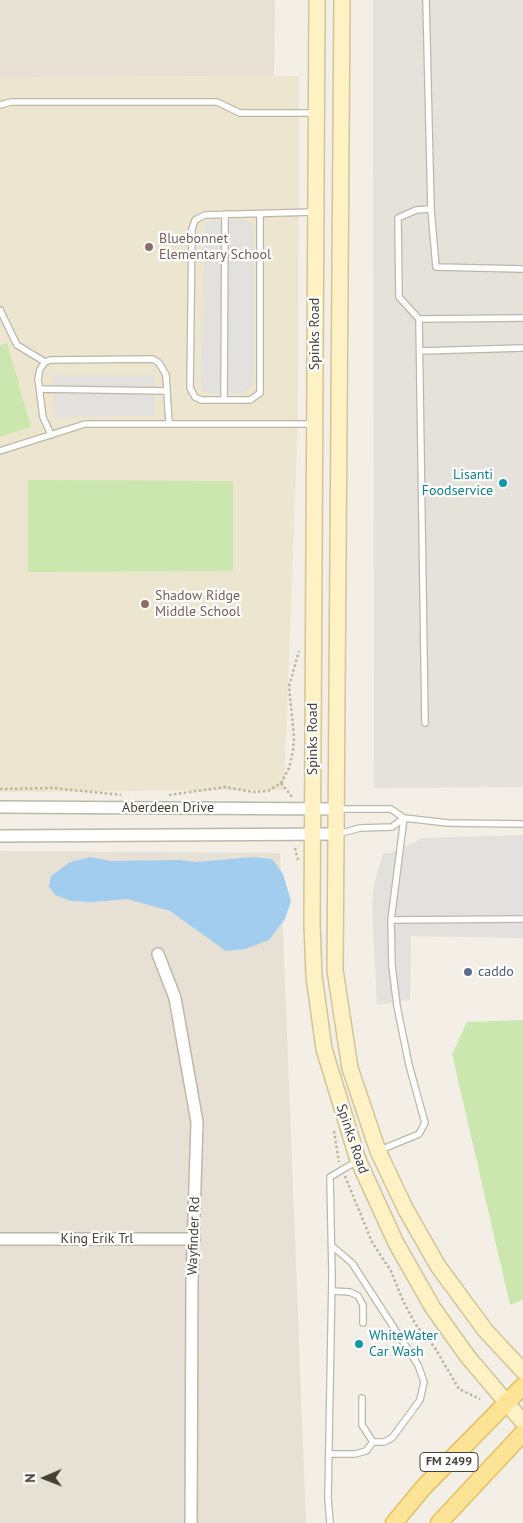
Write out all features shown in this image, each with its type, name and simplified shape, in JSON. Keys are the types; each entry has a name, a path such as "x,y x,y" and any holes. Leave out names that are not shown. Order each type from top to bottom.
{"main road":[{"name":"Spinks Road","path":"317,0 312,834 314,976 324,1049 358,1160 396,1243 432,1308 468,1356 523,1422"},
{"name":"Spinks Road","path":"342,0 335,970 350,1068 378,1151 406,1210 438,1266 485,1330 523,1371"},
{"path":"316,212 340,212"},
{"path":"315,424 339,424"},
{"path":"358,1160 378,1151"},
{"name":"FM 2499","path":"394,1523 423,1488 523,1386"},
{"name":"FM 2499","path":"439,1523 523,1433"}],"street":[{"name":"Aberdeen Drive","path":"0,807 336,809"},
{"name":"Aberdeen Drive","path":"0,836 336,834"},
{"name":"Wayfinder Rd","path":"158,954 176,998 197,1122 190,1523"},
{"name":"King Erik Trl","path":"0,1240 194,1239"}],"lane":[{"path":"426,0 432,209 436,267 514,267 523,269"},
{"path":"0,106 11,102 207,102 224,105 240,113 316,113"},
{"path":"425,723 419,319 399,297 398,218 416,210 432,209"},
{"path":"260,214 261,386 256,398 201,400 191,392 190,379 192,229 200,217 225,214 316,212"},
{"path":"224,400 225,214"},
{"path":"0,310 18,345 45,362"},
{"path":"419,319 523,318"},
{"path":"420,351 523,348"},
{"path":"51,435 43,417 40,389 40,369 45,362 50,360 153,359 159,363 166,375 169,424"},
{"path":"40,389 167,391"},
{"path":"0,451 85,424 315,424"},
{"path":"336,809 391,809 404,818 448,823 523,824"},
{"path":"336,834 360,828 392,827 404,818"},
{"path":"378,1151 419,1134 424,1123 408,1065 392,966 391,920 404,818"},
{"path":"391,920 523,919"},
{"path":"330,1523 332,1246 330,1177 358,1160"},
{"path":"332,1246 352,1263 418,1365 424,1382 420,1400 392,1438 384,1442 373,1442"},
{"path":"332,1291 350,1292 358,1296 363,1304 363,1323"},
{"path":"362,1398 362,1426 373,1442"},
{"path":"329,1454 355,1454 366,1451 373,1442"}],"path":[{"path":"167,796 225,787 253,792 268,791 281,783 289,768 293,751 294,737 289,686 302,643"},
{"path":"281,783 292,798"},
{"path":"0,788 54,788 127,795"},
{"path":"334,1127 336,1158 372,1242 391,1270 416,1325 435,1348 460,1390 480,1400"}],"shaded area":[{"path":"0,0 275,0 274,76 0,78"},
{"path":"373,0 523,0 523,787 374,788"},
{"path":"299,76 298,418 284,790 0,792 0,78"},
{"path":"211,220 245,220 253,224 254,379 252,385 241,393 208,393 202,390 205,226"},
{"path":"54,375 155,375 155,416 55,417"},
{"path":"523,835 523,938 411,936 410,1000 377,1005 372,906 374,885 383,853 391,853 423,838"},
{"path":"0,851 280,853 306,1523 0,1523"}],"green space":[{"path":"7,343 31,427 0,437 0,345"},
{"path":"28,480 233,481 233,571 28,572"},
{"path":"523,1020 523,1300 510,1305 452,1054 467,1022"}],"water":[{"path":"91,857 111,861 179,860 196,862 254,857 272,859 283,874 291,901 285,919 269,940 245,949 226,951 170,911 127,899 93,902 71,901 55,895 49,886 51,876 70,862"}],"place":[{"name":"Bluebonnet Elementary School","path":"149,247"},
{"name":"Lisanti Foodservice","path":"503,483"},
{"name":"Shadow Ridge Middle School","path":"145,604"},
{"name":"caddo","path":"468,972"},
{"name":"WhiteWater Car Wash","path":"359,1344"}]}
